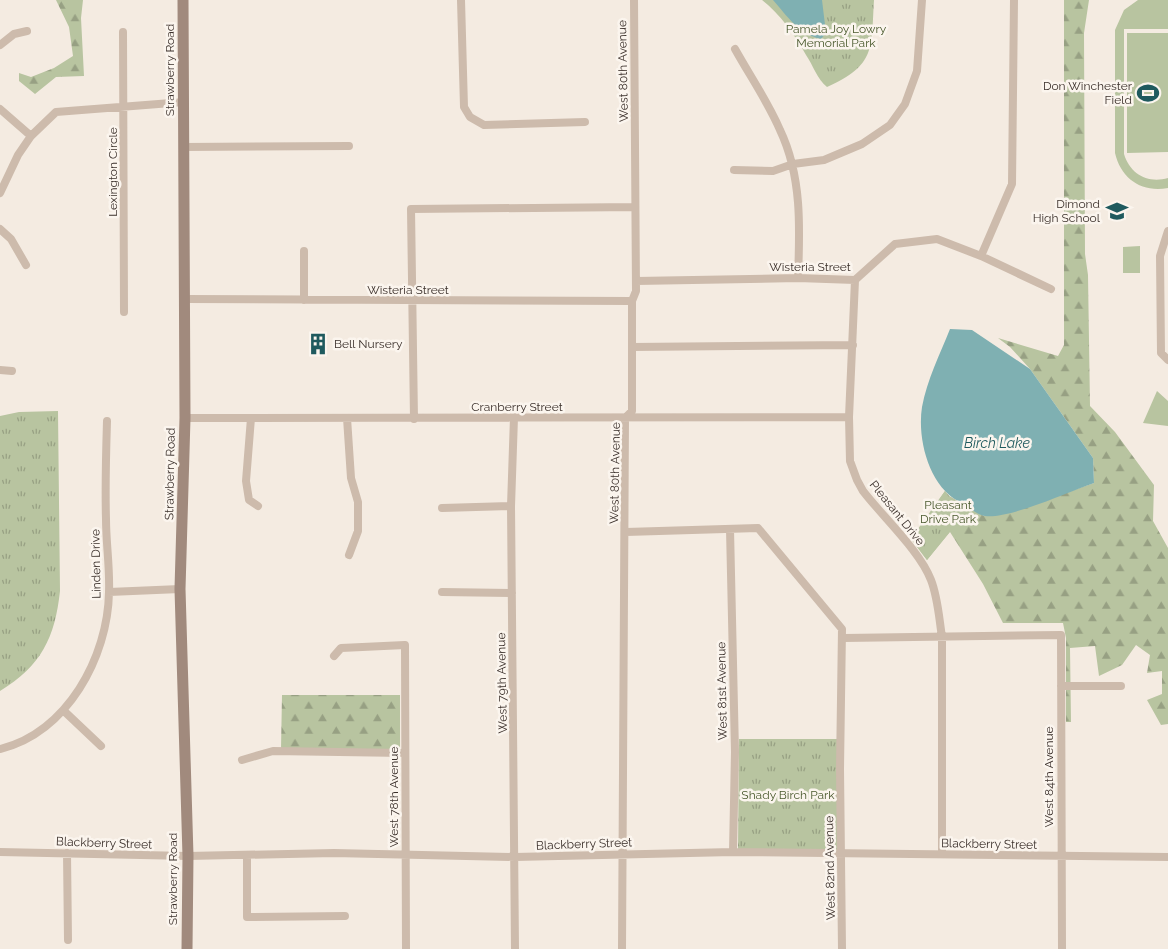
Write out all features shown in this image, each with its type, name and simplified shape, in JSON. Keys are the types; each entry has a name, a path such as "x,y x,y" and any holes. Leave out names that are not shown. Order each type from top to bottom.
{"street":[{"name":"Strawberry Road","path":"183,0 185,418 180,589 188,856 187,949"},
{"path":"461,0 464,108 470,117 484,125 585,122"},
{"name":"West 80th Avenue","path":"622,949 626,418 632,411 632,301 636,291 634,0"},
{"path":"734,170 773,171 792,164 824,160 862,144 890,125 905,104 916,71 922,0"},
{"path":"981,256 1012,184 1014,0"},
{"path":"0,45 14,34 27,31"},
{"name":"Lexington Circle","path":"123,32 124,312"},
{"path":"735,49 780,130 792,164 799,218 798,278"},
{"path":"0,193 18,155 32,136 56,112 184,102"},
{"path":"0,109 32,136"},
{"path":"184,147 349,146"},
{"path":"414,419 411,209 635,207"},
{"path":"0,229 11,240 26,265"},
{"path":"1168,231 1160,256 1162,353 1168,360"},
{"name":"Wisteria Street","path":"636,281 798,278 855,280 895,244 937,239 981,256 1050,289"},
{"path":"304,251 304,300"},
{"name":"Pleasant Drive","path":"855,280 849,417 850,461 856,480 879,512 923,564 931,580 937,601 942,637 942,854"},
{"name":"Wisteria Street","path":"185,299 413,302 632,301"},
{"path":"632,347 852,345"},
{"path":"0,370 12,371"},
{"name":"West 79th Avenue","path":"514,417 511,506 515,949"},
{"name":"Cranberry Street","path":"185,418 849,417"},
{"path":"251,418 246,481 249,500 258,506"},
{"path":"347,418 351,478 358,502 358,531 348,555"},
{"name":"Linden Drive","path":"0,749 12,746 52,722 64,711 95,660 105,626 109,592 106,518 107,421"},
{"path":"442,508 511,506"},
{"path":"626,532 758,528 831,613 842,629 844,638 942,637"},
{"name":"West 81st Avenue","path":"730,529 735,752 733,852"},
{"path":"109,592 180,589"},
{"path":"442,592 512,592"},
{"name":"West 84th Avenue","path":"942,637 1061,635 1060,856 1062,949"},
{"name":"West 82nd Avenue","path":"842,949 840,769 844,638"},
{"name":"West 78th Avenue","path":"334,656 341,648 405,646 406,949"},
{"path":"1061,686 1121,686"},
{"path":"64,711 101,746"},
{"path":"242,760 272,751 405,753"},
{"name":"Blackberry Street","path":"0,852 188,856 334,853 515,857 623,853 733,852 1168,856"},
{"path":"68,853 68,940"},
{"path":"247,856 247,917 345,916"}],"green space":[{"path":"56,0 83,0 81,18 84,76 56,77 35,94 19,81 19,73 31,77 54,68 73,56 69,27"},
{"name":"Pamela Joy Lowry Memorial Park","path":"762,0 874,0 871,43 863,63 843,79 827,87 818,76 787,25"},
{"path":"1064,0 1089,0 1084,33 1085,254 1088,275 1090,406 1115,432 1154,485 1153,521 1168,548 1168,724 1161,725 1147,700 1162,694 1162,671 1147,673 1150,655 1136,645 1122,665 1099,676 1095,646 1070,648 1071,722 1066,722 1066,638 1063,623 1003,623 983,584 950,532 927,560 911,539 945,491 949,496 984,516 1010,512 1094,483 1093,458 1030,369 1010,347 998,338 1058,356 1064,345"},
{"path":"1138,0 1168,0 1168,29 1124,29 1124,154 1131,167 1141,176 1154,180 1168,178 1168,188 1150,188 1134,182 1122,170 1115,153 1115,30 1124,10"},
{"name":"Don Winchester Field","path":"1127,33 1168,33 1168,152 1127,153"},
{"path":"1140,246 1140,273 1123,273 1123,247"},
{"path":"1157,391 1168,401 1168,426 1143,423"},
{"path":"58,411 60,591 58,608 50,637 36,661 0,691 0,416 19,412"},
{"name":"Pleasant Drive Park","path":"945,491 949,496 969,508 927,560 911,539"},
{"path":"282,695 400,695 400,750 281,749"},
{"name":"Shady Birch Park","path":"739,739 837,739 837,851 738,850"}],"water":[{"path":"773,0 822,0 826,33 821,39 806,33 794,24"},
{"name":"Birch Lake","path":"950,329 972,330 1030,369 1093,458 1094,483 1039,504 996,516 979,514 948,494 939,484 927,460 921,433 921,420 927,387"}],"place":[{"name":"Don Winchester Field","path":"1148,93"},
{"name":"Dimond High School","path":"1117,211"},
{"name":"Bell Nursery","path":"318,344"}]}
